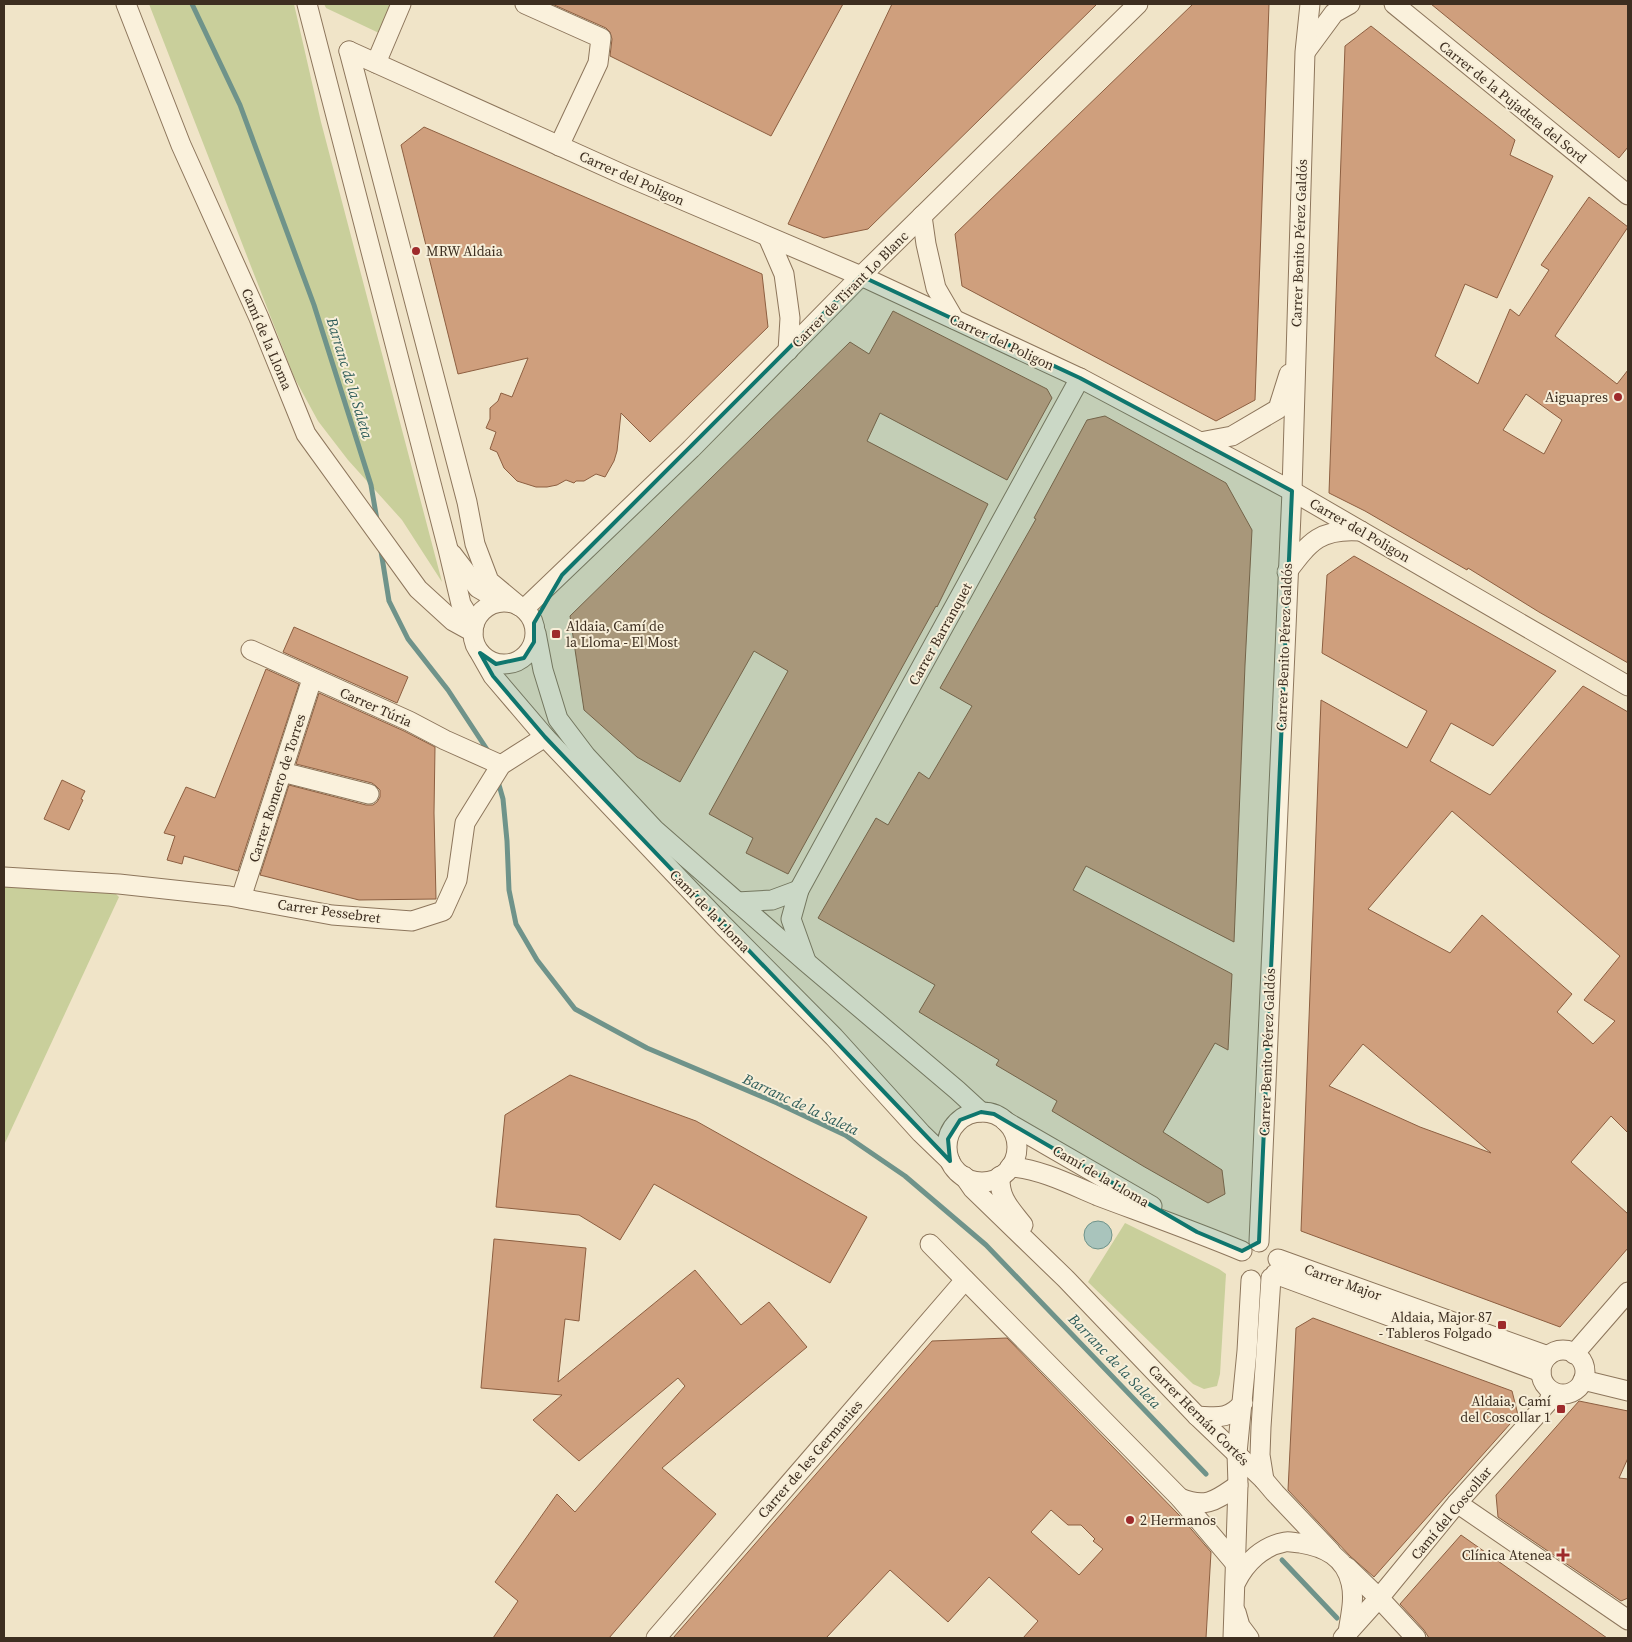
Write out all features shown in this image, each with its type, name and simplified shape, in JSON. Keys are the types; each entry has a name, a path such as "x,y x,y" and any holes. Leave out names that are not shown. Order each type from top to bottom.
{"street":[{"name":"Camí de la Lloma","path":"126,4 181,145 259,318 306,434 418,589 453,621 473,628 474,643 493,676 545,738 723,925 834,1038 921,1133 950,1161"},
{"path":"307,4 448,549 460,604 473,628"},
{"path":"376,63 401,4"},
{"path":"525,4 601,38 598,63 559,146"},
{"name":"Carrer de Tirant Lo Blanc","path":"523,614 861,276 1138,4"},
{"name":"Carrer Benito Pérez Galdós","path":"1298,4 1305,52"},
{"name":"Carrer Benito Pérez Galdós","path":"1259,1242 1292,491 1305,52 1310,4"},
{"name":"Carrer Benito Pérez Galdós","path":"1305,52 1320,4"},
{"path":"1305,52 1334,13 1350,4"},
{"name":"Carrer de la Pujadeta del Sord","path":"1391,5 1628,195"},
{"name":"Carrer del Poligon","path":"523,614 489,581 475,544 467,502 349,51 559,146 861,276 1080,378 1292,491 1628,686"},
{"path":"922,216 936,288 954,319"},
{"path":"768,237 784,274 790,318 788,351"},
{"path":"1200,442 1232,436 1278,409 1296,354"},
{"name":"Carrer Barranquet","path":"806,962 791,920 799,890 1080,378"},
{"path":"1287,572 1305,548 1324,534 1344,530 1362,531"},
{"path":"448,549 478,588 523,614 534,642 524,658 506,664 496,664 480,653"},
{"path":"473,628 477,617 488,606 523,614"},
{"name":"Camí de la Lloma","path":"523,614 558,719 586,756 655,830 981,1112"},
{"name":"Carrer Túria","path":"251,650 409,721 445,740 501,765"},
{"name":"Carrer Romero de Torres","path":"241,898 312,679"},
{"name":"Carrer Pessebret","path":"4,877 119,884 241,898 332,915 412,921 444,911 457,880 465,824 501,765 545,738"},
{"path":"282,772 369,794"},
{"path":"737,902 772,900 799,890"},
{"path":"981,1112 994,1114 1005,1121 1012,1128 1016,1143 1015,1158 1005,1172 992,1180 982,1181 973,1180 959,1172 950,1161 948,1150 948,1139 953,1128 960,1120 970,1114 981,1112"},
{"name":"Camí de la Lloma","path":"1005,1121 1197,1232"},
{"name":"Camí de la Lloma","path":"1005,1172 1031,1170 1197,1232 1242,1251"},
{"name":"Carrer Hernán Cortés","path":"1005,1172 1000,1186 1004,1201 1066,1279"},
{"name":"Carrer Hernán Cortés","path":"964,1176 973,1189 1066,1279 1198,1416 1237,1452 1416,1638"},
{"path":"1264,1480 1260,1454 1274,1270 1272,1247 1259,1242 1246,1246 1242,1251 1239,1264 1245,1276 1251,1280 1264,1280 1274,1270"},
{"path":"930,1244 1180,1498 1235,1563"},
{"name":"Carrer Major","path":"1274,1270 1544,1364"},
{"name":"Carrer de les Germanies","path":"656,1638 964,1280"},
{"path":"1233,1638 1236,1582 1237,1452 1243,1404 1251,1280"},
{"path":"1574,1354 1628,1292"},
{"path":"1560,1351 1568,1351 1574,1354 1580,1359 1585,1373 1580,1386 1566,1394 1552,1392 1543,1382 1544,1364 1560,1351"},
{"path":"1583,1380 1628,1391"},
{"name":"Camí del Coscollar","path":"1345,1636 1379,1598 1457,1503 1549,1401 1552,1392"},
{"path":"1198,1416 1228,1416 1236,1412 1243,1404"},
{"name":"Carrer Hernán Cortés","path":"1180,1498 1194,1504 1206,1503 1218,1499 1238,1485"},
{"path":"1457,1503 1628,1620"},
{"path":"1236,1582 1249,1562 1260,1552 1287,1542 1307,1544 1336,1557"},
{"name":"Camí del Coscollar","path":"1336,1557 1351,1583 1353,1605 1345,1636"},
{"path":"1234,1608 1240,1626 1250,1638"}],"highlighted area":[{"path":"861,276 1080,378 1292,491 1259,1242 1242,1251 1197,1232 994,1114 981,1112 960,1120 948,1139 950,1161 545,737 493,676 480,653 496,664 524,658 534,642 534,623 562,575"}],"green space":[{"path":"149,4 294,4 321,122 442,582 402,520 348,460 318,421 294,377"},
{"path":"324,4 398,4 379,33 326,8"},
{"path":"4,884 109,887 119,897 4,1145"},
{"path":"1125,1223 1226,1274 1220,1374 1217,1386 1204,1389 1193,1384 1088,1282"}],"water":[{"path":"1098,1221 1108,1225 1112,1235 1108,1245 1098,1249 1088,1245 1084,1235 1088,1225"}],"building":[{"path":"552,4 843,4 771,136 610,56 612,39 610,32 606,28"},
{"path":"892,4 1097,4 868,229 824,238 788,224"},
{"path":"1193,4 1269,4 1255,400 1216,421 962,286 955,234"},
{"path":"1431,4 1628,4 1628,147 1619,158"},
{"path":"1371,26 1515,140 1510,155 1553,176 1497,298 1465,284 1435,356 1478,384 1510,309 1519,316 1549,270 1541,265 1589,197 1628,227 1555,336 1617,384 1628,370 1628,663 1539,612 1468,568 1467,570 1365,511 1329,493 1345,46","holes":["1526,394 1562,420 1544,454 1503,430"]},
{"path":"424,127 762,274 768,327 650,442 621,413 617,451 605,477 596,474 584,481 576,481 574,483 566,480 557,485 547,487 536,487 517,481 504,468 497,452 490,449 496,432 486,428 490,419 490,408 498,401 501,393 512,397 528,358 458,374 401,145"},
{"path":"893,311 1047,389 1052,398 1007,480 880,413 867,441 988,504 937,607 788,874 746,853 753,838 709,814 788,671 754,651 680,782 637,757 584,710 570,616 850,342 869,354"},
{"path":"1105,416 1226,483 1252,530 1234,942 1086,866 1073,890 1232,974 1228,1050 1215,1043 1163,1132 1222,1170 1225,1194 1208,1203 1052,1111 1057,1101 996,1065 999,1060 919,1012 935,985 818,918 876,818 888,825 919,772 929,779 972,706 940,688 1036,519 1034,518 1087,420"},
{"path":"1354,556 1556,671 1493,746 1451,723 1430,761 1490,795 1583,686 1628,712 1628,1133 1611,1116 1571,1162 1628,1214 1628,1248 1560,1327 1301,1231 1321,700 1407,748 1427,711 1322,653 1327,575","holes":["1452,811 1620,956 1584,1000 1615,1021 1593,1044 1557,1012 1572,994 1482,915 1450,953 1368,909","1363,1044 1491,1153 1420,1127 1329,1086"]},
{"path":"294,627 408,677 397,703 283,652"},
{"path":"266,669 299,684 238,871 184,856 182,864 167,860 175,836 164,833 186,787 215,798"},
{"path":"319,693 435,747 436,899 359,900 260,875 289,785 366,805 373,805 380,797 380,790 372,783 296,764"},
{"path":"62,780 85,791 81,799 83,800 69,830 44,819"},
{"path":"570,1075 696,1121 867,1217 830,1283 654,1184 620,1240 579,1215 496,1207 505,1115"},
{"path":"494,1239 586,1248 579,1321 565,1319 558,1382 695,1270 741,1325 769,1302 807,1347 662,1468 716,1514 609,1638 493,1638 518,1601 495,1582 557,1494 575,1512 685,1386 678,1378 579,1461 533,1420 562,1395 481,1388"},
{"path":"1313,1318 1512,1391 1518,1415 1374,1577 1350,1556 1288,1490 1296,1328"},
{"path":"1007,1338 1179,1515 1211,1552 1206,1638 1023,1638 1038,1621 989,1577 948,1622 890,1570 826,1638 673,1638 932,1341","holes":["1051,1510 1068,1525 1081,1525 1095,1539 1093,1541 1103,1549 1079,1575 1031,1532"]},
{"path":"1579,1401 1628,1411 1628,1458 1619,1478 1628,1479 1628,1598 1621,1601 1498,1517 1496,1495"},
{"path":"1461,1535 1607,1638 1429,1638 1400,1604"}],"waterway":[{"name":"Barranc de la Saleta","path":"192,4 240,105 314,305 371,485 377,520"},
{"name":"Barranc de la Saleta","path":"381,551 389,601 408,639 448,690 488,751"},
{"name":"Barranc de la Saleta","path":"499,785 503,799 509,890 516,924 537,960 575,1009 647,1048 777,1103 845,1135 905,1176 986,1245 1206,1474"},
{"name":"Barranc de la Saleta","path":"1282,1560 1337,1618"}],"place":[{"name":"MRW Aldaia","path":"416,251"},
{"name":"Aiguapres","path":"1618,397"},
{"name":"Aldaia, Camí de la Lloma - El Most","path":"556,634"},
{"name":"Aldaia, Major 87 - Tableros Folgado","path":"1502,1325"},
{"name":"Aldaia, Camí del Coscollar 1","path":"1561,1409"},
{"name":"2 Hermanos","path":"1130,1520"},
{"name":"Clínica Atenea","path":"1563,1555"}]}
